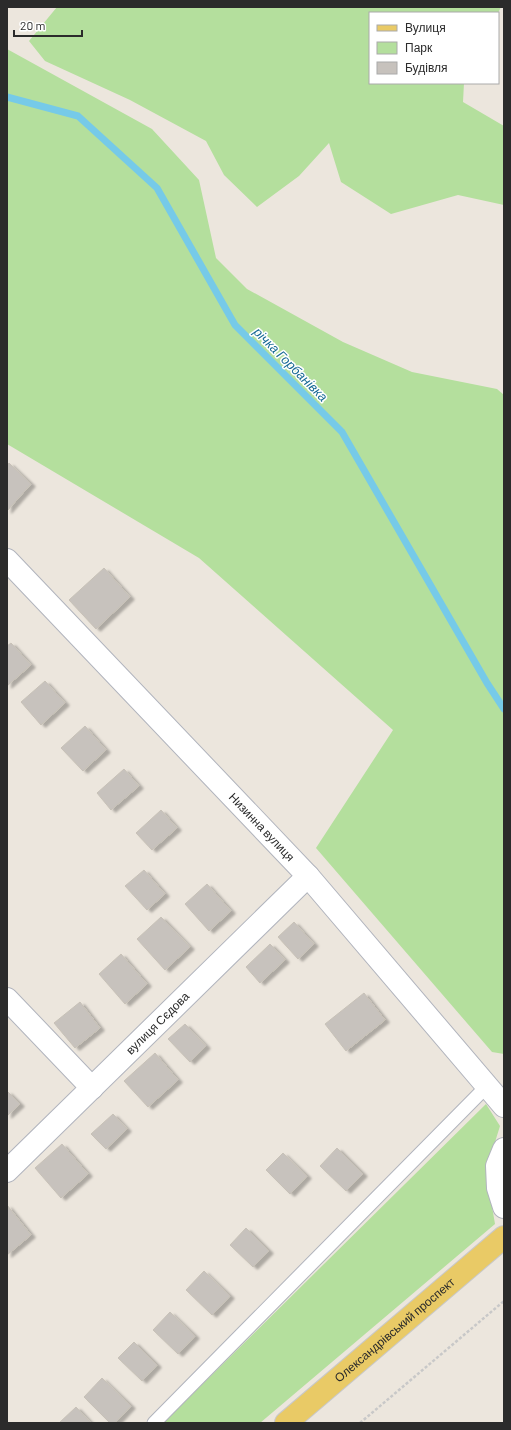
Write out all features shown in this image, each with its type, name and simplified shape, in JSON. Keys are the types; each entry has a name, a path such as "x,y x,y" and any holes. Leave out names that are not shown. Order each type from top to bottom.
{"main road":[{"name":"Олександрівський проспект","path":"286,1423 504,1237"}],"street":[{"name":"Низинна вулиця","path":"7,560 308,876 504,1106"},
{"name":"вулиця Сєдова","path":"7,1171 308,876"},
{"path":"7,999 92,1088"},
{"path":"504,1149 497,1166 498,1188 504,1207"}],"lane":[{"path":"154,1423 487,1086"}],"path":[{"path":"360,1423 504,1301"}],"green space":[{"path":"57,7 501,7 498,12 369,12 369,84 464,84 463,102 504,126 504,205 458,195 391,214 341,182 329,143 299,176 257,207 224,175 206,141 130,100 45,61 29,41"},
{"path":"7,49 152,129 199,180 216,258 247,289 343,342 412,372 497,389 504,395 504,1054 492,1052 316,848 393,730 199,558 7,444"},
{"path":"486,1104 500,1126 486,1171 495,1224 260,1423 163,1423"}],"building":[{"path":"9,463 31,484 7,511 7,466"},
{"path":"104,568 130,597 96,629 69,600"},
{"path":"11,643 31,665 7,686 7,646"},
{"path":"45,681 65,703 41,725 21,702"},
{"path":"85,726 106,750 83,771 61,748"},
{"path":"124,769 139,786 111,810 97,793"},
{"path":"161,810 177,828 152,850 136,833"},
{"path":"144,870 165,894 147,910 125,886"},
{"path":"207,884 231,911 209,931 185,904"},
{"path":"161,917 190,947 165,970 137,939"},
{"path":"294,922 314,944 298,959 278,937"},
{"path":"270,944 285,960 260,983 246,967"},
{"path":"121,954 147,984 125,1004 99,974"},
{"path":"364,993 385,1020 346,1051 325,1024"},
{"path":"80,1002 100,1028 75,1048 54,1023"},
{"path":"185,1024 206,1046 190,1062 168,1039"},
{"path":"155,1053 178,1080 148,1107 124,1081"},
{"path":"7,1091 20,1104 7,1116"},
{"path":"113,1114 127,1129 106,1149 91,1134"},
{"path":"62,1144 88,1174 61,1198 35,1168"},
{"path":"337,1148 363,1174 346,1191 320,1166"},
{"path":"283,1153 307,1176 290,1194 266,1170"},
{"path":"7,1205 31,1235 7,1255"},
{"path":"246,1228 269,1251 253,1267 230,1245"},
{"path":"204,1271 230,1296 212,1315 186,1290"},
{"path":"170,1312 195,1336 178,1354 153,1330"},
{"path":"134,1342 157,1365 142,1381 118,1358"},
{"path":"102,1378 131,1406 115,1423 110,1423 84,1397"},
{"path":"76,1407 91,1423 59,1423"}],"waterway":[{"name":"річка Горбанівка","path":"7,97 78,116 157,188 235,325 342,432 487,683 504,709"}]}
